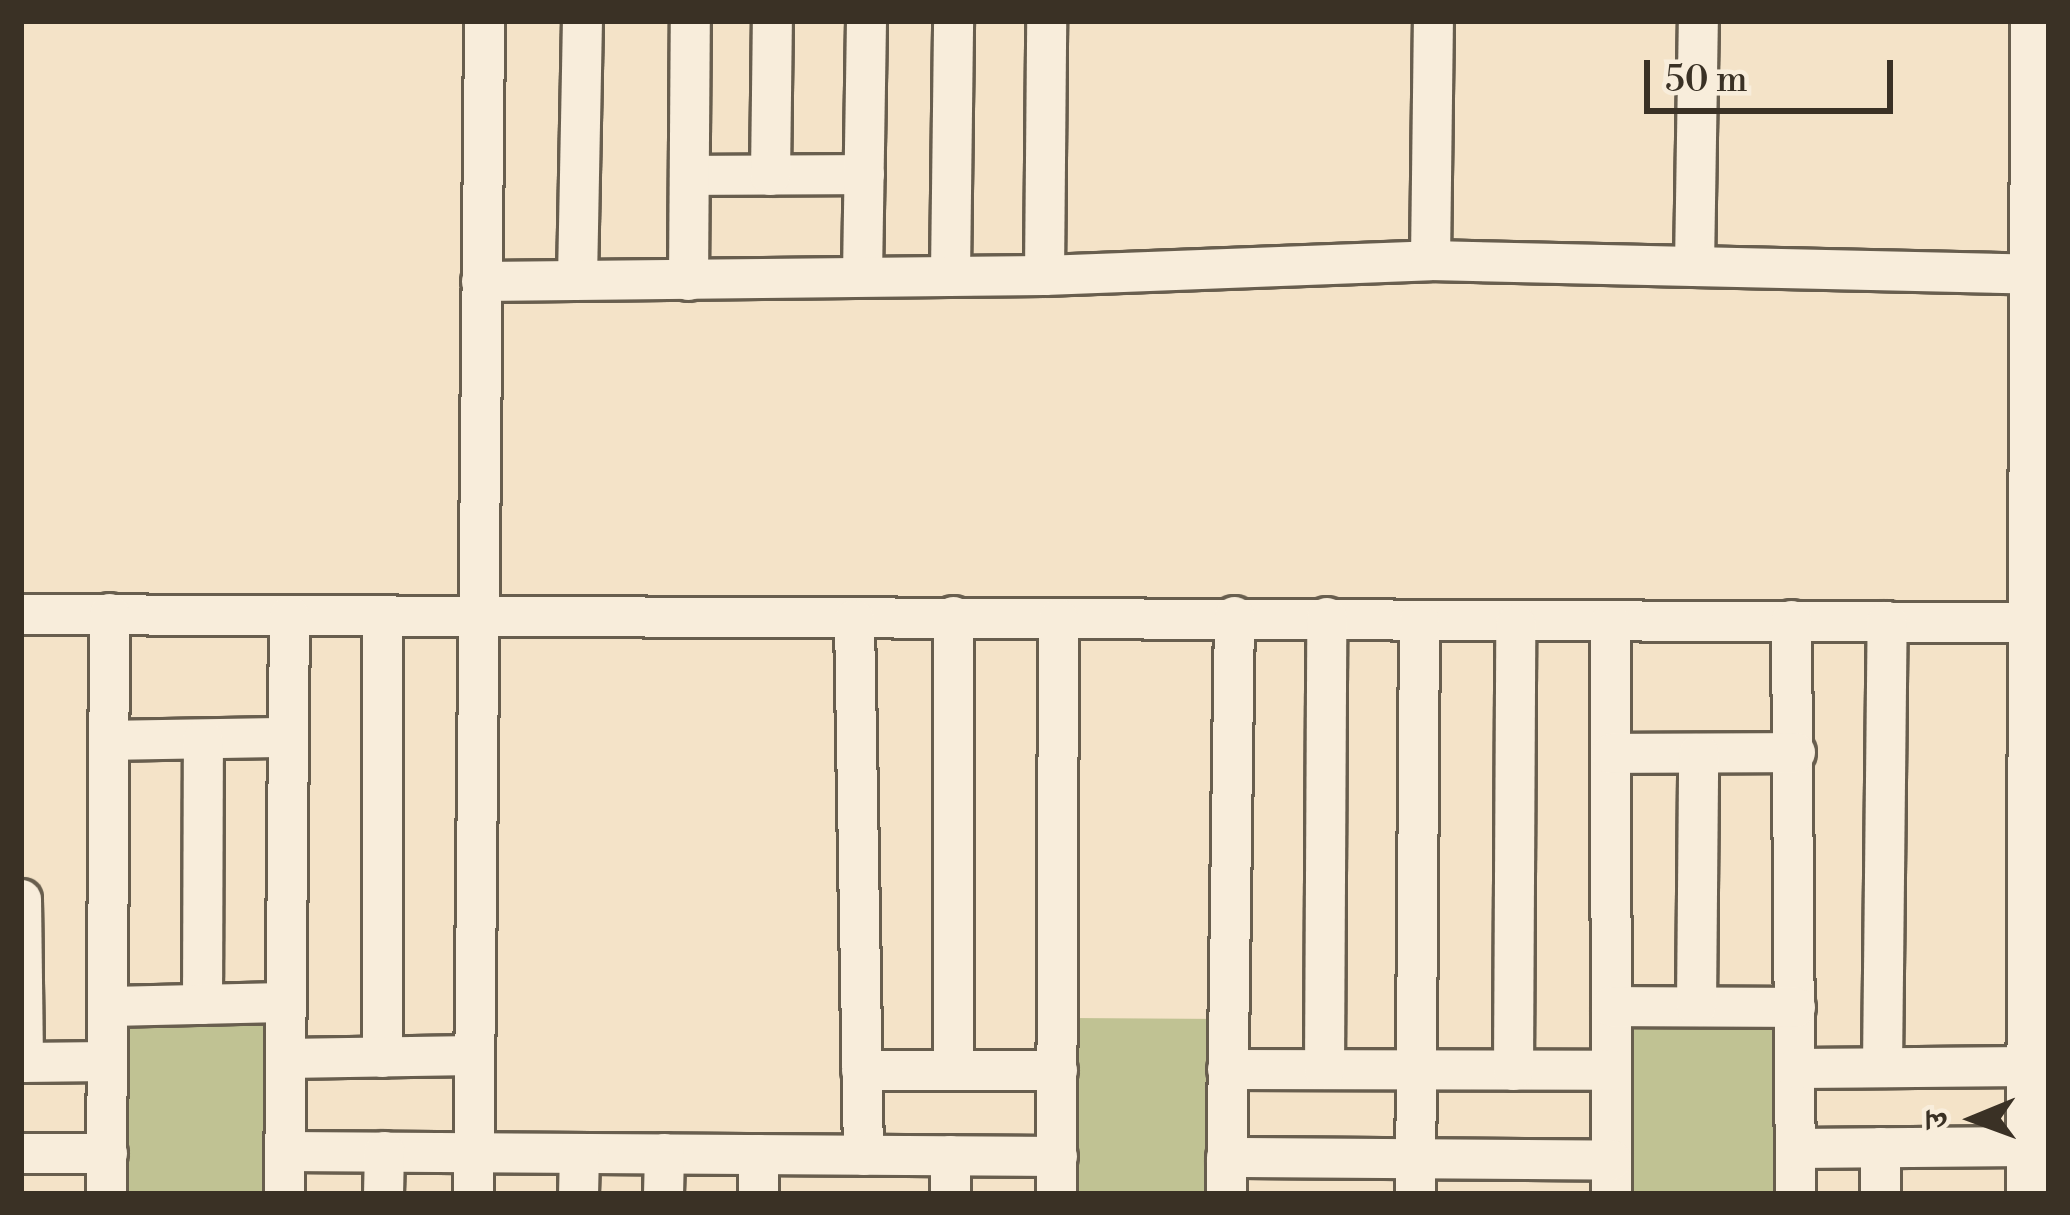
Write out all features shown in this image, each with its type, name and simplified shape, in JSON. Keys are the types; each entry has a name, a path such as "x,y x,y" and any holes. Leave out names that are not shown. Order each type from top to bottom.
{"street":[{"path":"473,1194 484,21"},
{"path":"577,279 582,21"},
{"path":"688,280 689,21"},
{"path":"770,175 772,21"},
{"path":"862,275 866,21"},
{"path":"950,274 953,21"},
{"path":"1043,275 1046,21"},
{"path":"1430,260 1433,21"},
{"path":"1694,266 1699,21"},
{"path":"2026,1194 2038,622 2039,274 2030,21"},
{"path":"689,175 864,174"},
{"path":"481,281 1043,275 1430,260 2039,274"},
{"path":"106,1194 109,613"},
{"path":"21,614 854,619 1234,616 1515,624 2038,622"},
{"path":"284,1194 289,615"},
{"path":"953,616 953,1070"},
{"path":"1234,616 1226,1175 1611,1177 1610,622"},
{"path":"382,617 382,1057"},
{"path":"284,1151 862,1155 950,1175 1056,1175 1058,617"},
{"path":"1324,1069 1326,617"},
{"path":"854,619 862,1155"},
{"path":"1791,620 1796,752 1795,1194"},
{"path":"1415,1176 1419,621"},
{"path":"1882,1066 1887,621"},
{"path":"1513,1070 1515,624"},
{"path":"109,740 287,737"},
{"path":"202,1004 203,739"},
{"path":"1696,1006 1698,752"},
{"path":"1611,753 1796,752"},
{"path":"21,899 22,1062 107,1061"},
{"path":"108,1006 285,1002"},
{"path":"1611,1006 1795,1006"},
{"path":"285,1058 474,1055"},
{"path":"1795,1068 2026,1066"},
{"path":"1227,1069 1611,1070"},
{"path":"861,1070 1057,1070"},
{"path":"1795,1148 2026,1146"},
{"path":"1880,1147 1880,1194"},
{"path":"383,1194 384,1151"},
{"path":"21,1154 107,1153"},
{"path":"578,1194 579,1153"},
{"path":"663,1194 664,1154"},
{"path":"758,1154 758,1194"}],"green space":[{"path":"122,1011 275,1012 275,1194 120,1194"},
{"path":"1070,1018 1225,1019 1223,1194 1069,1194"},
{"path":"1626,1018 1781,1019 1780,1194 1625,1194"}]}
